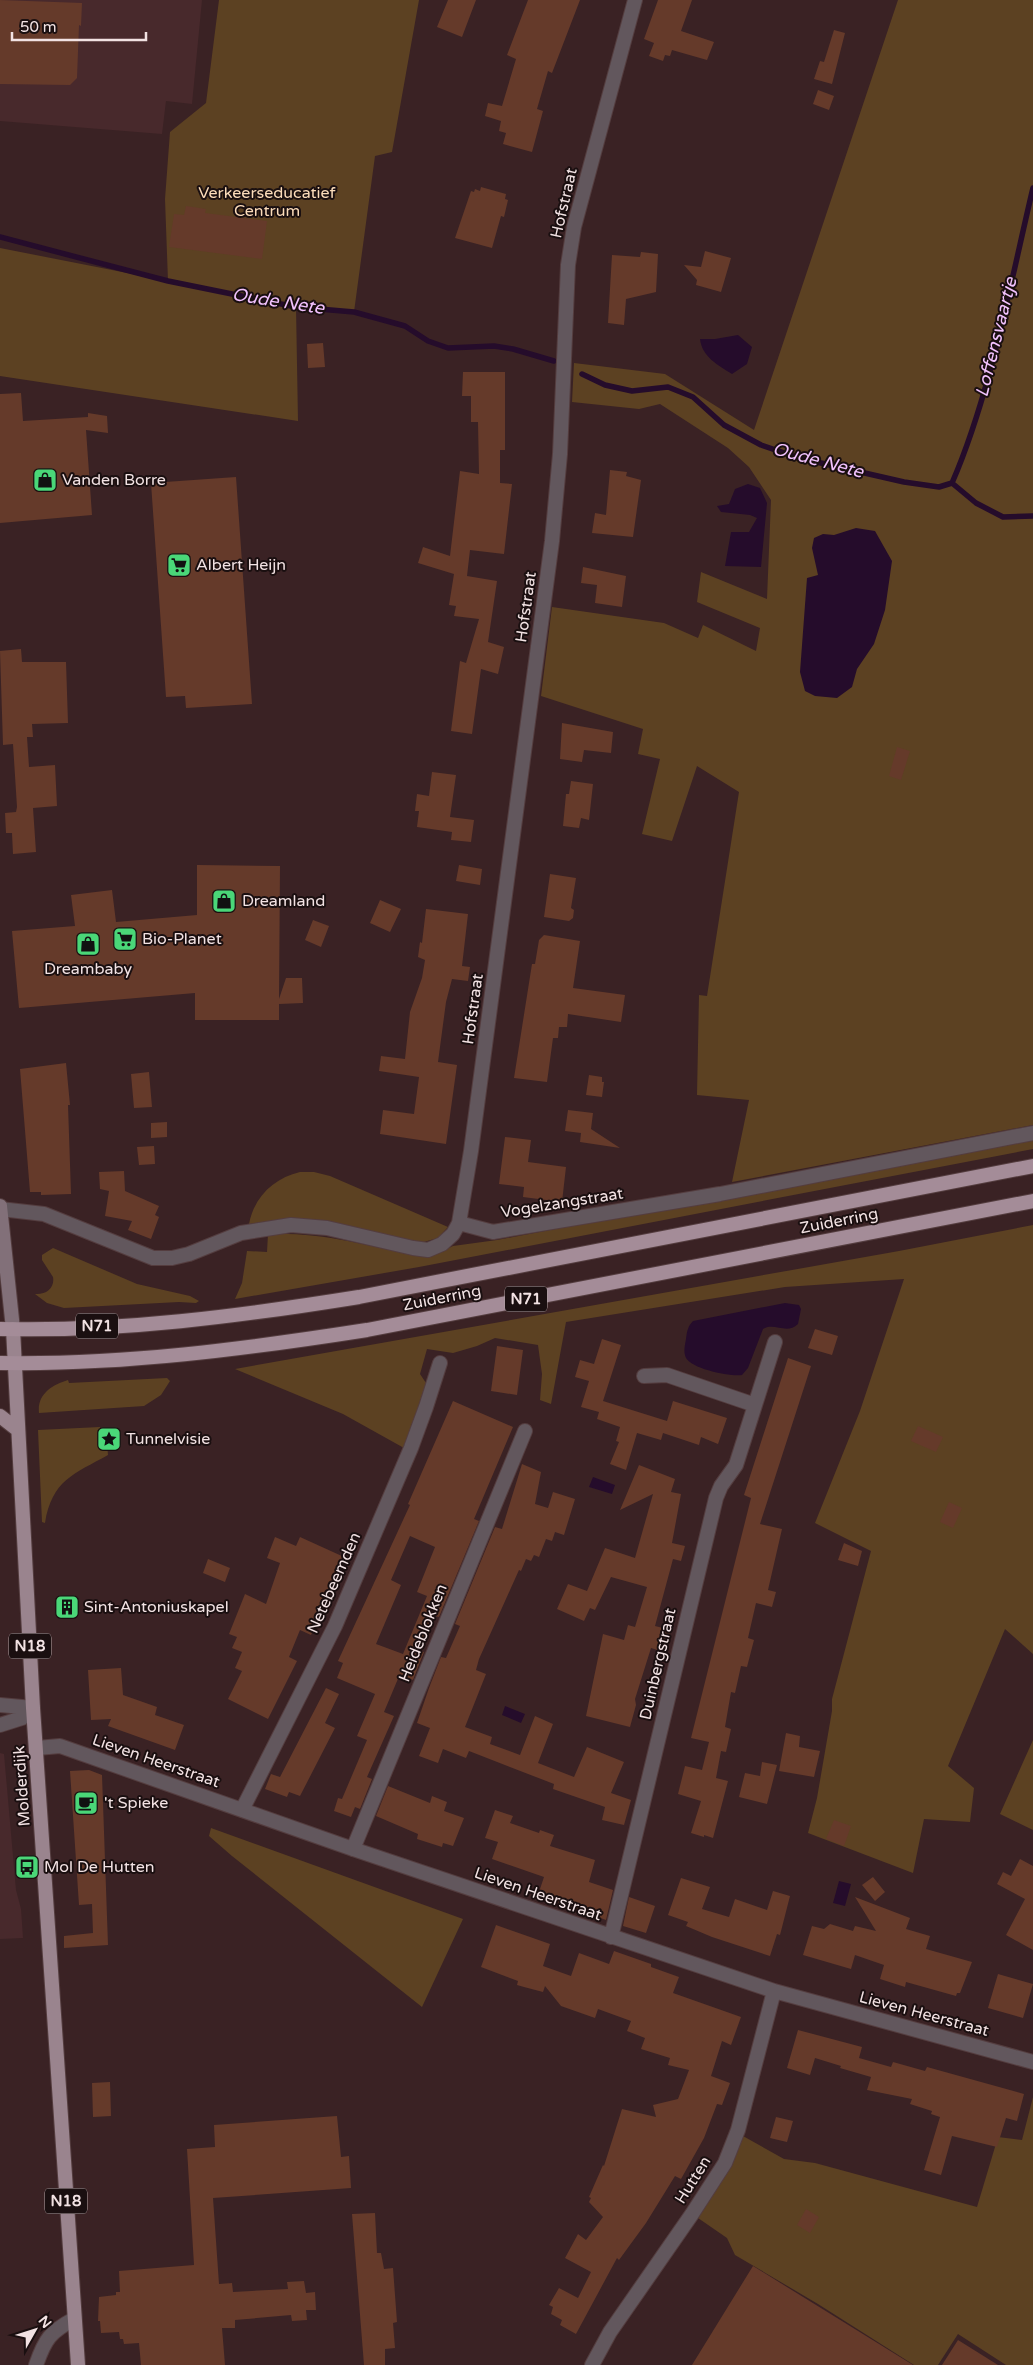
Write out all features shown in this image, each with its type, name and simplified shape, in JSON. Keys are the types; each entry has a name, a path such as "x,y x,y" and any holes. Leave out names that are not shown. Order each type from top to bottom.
{"highway":[{"name":"Zuiderring","path":"6,1329 182,1321 278,1310 1033,1166"},
{"name":"Zuiderring","path":"0,1363 108,1361 182,1356 295,1341 377,1328 1033,1201"}],"main road":[{"name":"Molderdijk","path":"0,1206 6,1329 14,1364 33,1708 78,2365"},
{"path":"0,1416 18,1430"}],"street":[{"name":"Hofstraat","path":"459,1222 496,976 552,541 560,454 568,265 577,218 635,0"},
{"name":"Vogelzangstraat","path":"459,1222 492,1232 720,1194 1033,1133"},
{"path":"0,1209 44,1214 153,1258 172,1258 190,1254 241,1233 291,1225 327,1228 428,1250 442,1244 453,1234 459,1222"},
{"name":"Duinbergstraat","path":"611,1937 716,1498 721,1486 736,1465 776,1342"},
{"name":"Netebeemden","path":"242,1810 335,1626 411,1448 440,1363"},
{"path":"644,1376 667,1375 755,1405"},
{"name":"Heideblokken","path":"353,1849 525,1431"},
{"path":"0,1705 33,1708"},
{"path":"0,1725 22,1718 33,1708"},
{"name":"Lieven Heerstraat","path":"37,1748 60,1746 353,1849 774,1991 1033,2062"},
{"name":"Hutten","path":"592,2365 610,2332 725,2163 738,2130 774,1991"},
{"path":"36,2365 44,2344 55,2330 74,2319"}],"shaded area":[{"path":"0,0 202,0 192,104 166,101 162,134 0,121"},
{"path":"738,335 752,347 747,364 732,374 707,356 700,339 715,339"},
{"path":"748,484 760,488 767,503 761,567 725,566 731,532 749,532 757,518 750,515 721,512 717,506 729,504 735,489"},
{"path":"856,528 875,531 892,561 885,610 874,644 857,669 852,687 837,698 815,696 805,691 800,672 807,578 818,575 812,548 814,538 823,534 834,535"},
{"path":"785,1303 799,1305 801,1309 798,1324 785,1329 767,1327 763,1329 748,1368 742,1375 729,1375 703,1369 686,1358 684,1351 687,1334 693,1321"},
{"path":"593,1477 615,1485 612,1494 589,1487"},
{"path":"505,1706 525,1714 521,1723 502,1715"},
{"path":"0,1753 4,1754 16,1890 21,1909 23,1938 0,1939"},
{"path":"839,1881 851,1884 845,1906 833,1903"}],"green space":[{"name":"Verkeerseducatief Centrum","path":"219,0 419,0 392,152 375,156 354,312 296,307 298,421 0,376 0,248 168,281 165,199 170,132 206,103"},
{"path":"898,0 1033,0 1033,1125 732,1182 749,1100 697,1095 699,995 707,996 739,792 697,766 672,841 642,834 660,759 638,754 643,729 541,696 552,607 664,623 698,638 703,625 756,651 760,628 697,602 701,572 767,599 771,500 749,467 728,448 660,404 639,409 572,402 574,363 665,374 754,430"},
{"path":"1033,1138 1033,1149 419,1267 235,1299 242,1283 247,1251 267,1252 268,1234 325,1237 417,1256 432,1256 453,1246 497,1240"},
{"path":"300,1172 314,1172 330,1176 448,1227 438,1238 420,1243 284,1219 249,1224 255,1205 260,1197 282,1179"},
{"path":"1033,1225 1033,1654 1005,1629 948,1766 974,1788 970,1822 924,1819 913,1873 808,1833 817,1798 832,1711 832,1699 871,1551 815,1523 860,1411 904,1279 785,1287 566,1322 551,1404 540,1400 542,1374 538,1345 495,1338 453,1353 427,1349 420,1374 426,1383 422,1403 404,1448 343,1414 235,1369 899,1251"},
{"path":"53,1248 137,1284 190,1296 199,1301 196,1303 179,1302 64,1308 47,1303 35,1294 46,1292 53,1284 53,1277 42,1260 42,1255"},
{"path":"167,1378 170,1381 161,1395 144,1406 39,1413 40,1401 47,1391 68,1380 69,1383"},
{"path":"100,1427 107,1443 108,1455 66,1480 53,1497 45,1523 42,1522 38,1430"},
{"path":"1033,1740 1033,1830 1000,1814"},
{"path":"211,1828 463,1919 422,2007 232,1856 209,1836"},
{"path":"1033,2097 1033,2365 1006,2365 958,2334 938,2365 914,2365 818,2304 735,2255 727,2238 698,2218 723,2178 743,2136 784,2159 815,2163 977,2207 998,2137 1022,2140"}],"building":[{"path":"0,0 82,3 81,26 79,25 77,78 70,85 0,84"},
{"path":"448,0 476,0 462,37 437,27"},
{"path":"528,0 580,0 552,73 548,71 537,109 543,111 532,152 503,144 506,133 499,131 501,121 485,116 488,103 502,106 516,59 507,55"},
{"path":"658,0 692,0 681,31 714,42 707,60 672,50 670,56 665,55 663,61 649,56 654,43 644,39"},
{"path":"834,30 845,33 832,84 814,79 820,61 824,62"},
{"path":"818,90 834,96 829,110 813,104"},
{"path":"481,187 506,194 505,199 508,200 504,217 501,216 492,248 455,238 471,191 474,192 475,189 480,191"},
{"path":"186,206 206,209 205,213 267,221 262,259 169,247 174,214 184,215"},
{"path":"705,251 731,258 721,292 696,285 697,280 684,265 701,267"},
{"path":"641,252 658,254 656,292 626,299 624,325 608,323 612,255 640,257"},
{"path":"323,343 325,367 308,368 307,344"},
{"path":"463,372 505,372 505,450 500,450 500,483 512,484 504,554 470,550 467,576 497,581 488,642 504,647 498,674 481,669 472,734 451,731 460,661 466,663 479,619 454,616 456,606 449,605 454,574 418,563 423,547 450,556 460,471 479,474 478,422 471,422 471,396 462,396"},
{"name":"Vanden Borre","path":"21,393 23,421 88,417 88,413 107,416 108,433 86,430 92,515 0,523 0,394"},
{"path":"610,470 627,472 626,476 641,480 633,537 592,533 595,513 606,515"},
{"path":"236,477 252,704 186,708 185,696 166,697 151,483"},
{"path":"583,567 626,576 622,607 595,603 597,585 581,583"},
{"path":"21,649 22,662 66,662 68,723 32,724 33,737 27,737 29,767 55,765 57,806 33,808 36,852 13,854 12,833 6,833 5,813 16,812 17,807 13,744 3,745 0,651"},
{"path":"562,723 613,732 611,753 584,750 582,762 560,759"},
{"path":"897,747 910,751 901,780 889,776"},
{"path":"432,772 456,775 450,817 474,820 471,842 451,840 452,832 417,827 419,811 415,811 417,794 429,796"},
{"path":"571,781 593,784 589,820 581,818 579,828 563,826 566,794 569,794"},
{"path":"197,865 280,866 279,999 286,978 302,978 303,1003 279,1004 279,1020 195,1020 195,993 19,1008 12,931 75,926 71,895 112,890 116,922 197,915"},
{"path":"459,865 482,869 480,885 456,881"},
{"path":"550,874 576,878 571,908 574,910 573,918 569,921 544,917"},
{"path":"380,900 401,909 390,932 370,923"},
{"path":"426,909 468,914 462,966 470,967 468,981 452,979 446,1002 438,1062 457,1065 446,1144 380,1134 383,1110 414,1114 419,1077 379,1071 381,1056 405,1059 410,1012 422,978 425,960 418,957 420,942 422,943"},
{"path":"313,920 329,926 321,947 305,940"},
{"path":"544,935 580,941 573,988 625,995 621,1022 568,1014 567,1027 559,1027 558,1038 553,1038 547,1082 514,1078 532,964 535,964 539,940"},
{"path":"66,1063 70,1105 68,1105 71,1194 41,1195 41,1192 30,1192 20,1069"},
{"path":"149,1072 152,1107 134,1108 131,1074"},
{"path":"589,1075 602,1077 602,1082 604,1082 602,1097 586,1095"},
{"path":"568,1110 593,1113 591,1129 620,1148 580,1142 581,1133 565,1131"},
{"path":"167,1122 167,1137 151,1138 151,1123"},
{"path":"505,1137 531,1140 528,1162 566,1167 562,1202 523,1197 524,1187 499,1184"},
{"path":"154,1146 155,1164 139,1165 137,1147"},
{"path":"124,1171 125,1191 159,1206 155,1215 159,1217 151,1239 128,1230 132,1221 105,1216 109,1191 100,1189 99,1172"},
{"path":"815,1329 838,1336 832,1355 808,1348"},
{"path":"602,1339 621,1345 603,1401 667,1421 673,1401 727,1418 718,1444 701,1437 699,1445 663,1433 661,1440 637,1433 626,1470 610,1464 619,1442 616,1441 620,1427 597,1419 599,1412 581,1407 589,1381 575,1377 580,1360 594,1364"},
{"path":"497,1346 523,1350 517,1395 491,1391"},
{"path":"788,1358 811,1366 760,1524 782,1529 768,1590 776,1592 772,1607 756,1603 748,1638 754,1640 747,1667 741,1666 735,1693 731,1692 725,1727 731,1729 726,1752 721,1751 716,1778 728,1781 713,1838 704,1835 704,1837 691,1833 701,1801 678,1794 685,1766 702,1770 709,1742 691,1738 751,1498 744,1495"},
{"path":"453,1401 513,1427 474,1519 479,1521 439,1617 435,1616 419,1651 424,1652 413,1680 400,1674 384,1712 394,1716 367,1777 372,1779 360,1809 355,1807 351,1817 334,1811 338,1798 342,1799 367,1740 357,1736 375,1694 337,1678 343,1663 338,1661 410,1505 408,1504","holes":["410,1536 435,1547 417,1592 427,1596 403,1654 376,1644 401,1585 391,1580"]},
{"path":"918,1426 943,1437 936,1452 911,1441"},
{"path":"522,1464 541,1472 535,1504 548,1508 553,1492 575,1499 564,1535 555,1532 552,1541 546,1539 539,1557 534,1555 531,1561 526,1559 521,1571 519,1570 479,1659 476,1670 486,1674 465,1727 492,1737 490,1744 520,1755 535,1716 553,1724 538,1763 574,1777 587,1747 624,1762 611,1793 631,1800 624,1825 602,1820 605,1807 553,1789 554,1784 469,1751 466,1758 443,1749 438,1763 419,1756 430,1728 417,1723 429,1688 441,1657 446,1658 460,1626 455,1624 495,1527 502,1529"},
{"path":"639,1465 675,1479 671,1492 681,1494 672,1543 685,1546 681,1561 673,1559 655,1626 671,1630 664,1652 651,1648 635,1699 636,1705 630,1727 586,1716 603,1634 624,1640 628,1625 635,1627 647,1587 611,1577 595,1610 590,1608 584,1621 557,1609 568,1584 587,1591 605,1548 635,1558 653,1494 620,1510"},
{"path":"949,1502 962,1508 953,1528 940,1522"},
{"path":"275,1537 296,1546 300,1537 344,1557 311,1635 300,1630 289,1657 297,1661 268,1719 228,1699 242,1671 235,1668 242,1652 232,1648 237,1637 229,1634 245,1594 266,1604 280,1563 267,1558"},
{"path":"844,1543 862,1551 858,1566 838,1560"},
{"path":"208,1559 230,1568 225,1582 203,1573"},
{"path":"121,1668 123,1695 157,1707 155,1715 184,1725 175,1750 108,1726 111,1719 91,1720 88,1670"},
{"path":"326,1688 339,1694 325,1723 335,1728 300,1796 289,1792 287,1797 265,1789 271,1774 280,1777"},
{"path":"786,1733 800,1736 799,1747 820,1751 814,1777 779,1771"},
{"path":"762,1762 777,1765 767,1804 739,1797 745,1773 760,1776"},
{"path":"89,1770 102,1775 108,1945 64,1948 64,1936 93,1933 92,1904 79,1905 70,1771"},
{"path":"388,1786 430,1803 432,1796 447,1802 444,1811 464,1818 453,1846 443,1843 442,1847 417,1839 418,1834 376,1816"},
{"path":"495,1810 513,1816 510,1823 539,1833 540,1830 554,1835 550,1846 595,1860 589,1882 613,1890 606,1920 538,1895 544,1877 492,1859 498,1842 485,1838"},
{"path":"834,1820 851,1826 844,1846 826,1839"},
{"path":"1020,1859 1033,1866 1033,1950 1006,1935 1025,1899 997,1884 1003,1872 1011,1876"},
{"path":"873,1877 885,1892 875,1901 862,1885"},
{"path":"681,1878 710,1887 702,1909 729,1917 735,1899 767,1910 773,1891 790,1896 780,1935 777,1934 770,1956 712,1937 686,1926 688,1922 668,1915"},
{"path":"629,1897 655,1906 646,1933 623,1926"},
{"path":"855,1897 910,1918 906,1929 930,1936 926,1949 972,1962 960,1993 957,1993 956,1996 906,1982 905,1987 880,1979 884,1965 855,1955 851,1969 803,1955 812,1926 824,1929 830,1924 853,1931 855,1926 876,1931"},
{"path":"496,1925 550,1944 543,1966 571,1976 579,1953 609,1964 614,1951 651,1964 651,1967 679,1977 673,1993 741,2017 731,2045 722,2041 711,2076 730,2083 722,2105 717,2104 704,2138 681,2179 675,2176 646,2223 619,2260 617,2258 576,2334 560,2325 562,2320 551,2314 553,2307 549,2305 559,2288 578,2298 591,2272 565,2258 578,2234 586,2240 603,2217 589,2202 591,2198 589,2197 604,2166 622,2109 656,2117 653,2105 678,2099 689,2070 668,2065 670,2058 641,2049 645,2038 627,2031 631,2021 598,2009 595,2018 561,2006 545,1986 543,1992 517,1985 518,1981 481,1967"},
{"path":"998,1974 1033,1984 1023,2018 988,2008"},
{"path":"798,2030 862,2047 859,2058 891,2067 893,2062 925,2071 927,2067 1024,2094 1017,2121 1006,2118 997,2147 952,2136 941,2175 924,2170 940,2117 931,2114 932,2111 910,2104 912,2099 867,2090 871,2077 840,2068 841,2066 815,2058 810,2075 787,2068"},
{"path":"110,2082 111,2116 93,2117 92,2083"},
{"path":"337,2116 341,2157 349,2156 351,2188 213,2198 219,2284 232,2283 233,2292 288,2289 287,2282 304,2281 306,2293 315,2292 316,2310 306,2310 307,2320 292,2321 291,2315 235,2320 235,2328 222,2328 225,2365 141,2365 139,2343 124,2344 123,2339 120,2339 119,2332 101,2333 100,2321 98,2321 99,2297 116,2295 116,2292 120,2292 119,2271 194,2265 187,2149 215,2147 214,2125"},
{"path":"776,2117 793,2121 787,2142 770,2138"},
{"path":"806,2209 819,2217 810,2233 797,2225"},
{"path":"375,2213 377,2253 381,2253 384,2269 393,2268 397,2322 393,2323 395,2348 385,2349 385,2365 364,2365 352,2214"},
{"path":"753,2266 913,2365 692,2365"},
{"path":"958,2340 998,2365 942,2365"}],"waterway":[{"name":"Loffensvaartje","path":"952,483 966,448 989,375 1033,188"},
{"name":"Oude Nete","path":"0,237 168,281 296,307 354,312 405,326 428,341 448,348 494,346 513,349 554,361"},
{"name":"Oude Nete","path":"582,374 605,385 632,391 668,387 693,397 724,425 761,445 799,458 904,482 939,487 952,483"},
{"name":"Oude Nete","path":"952,483 976,503 1003,517 1033,516"}],"place":[{"name":"Vanden Borre","path":"45,480"},
{"name":"Albert Heijn","path":"179,565"},
{"name":"Dreamland","path":"224,901"},
{"name":"Bio-Planet","path":"125,939"},
{"name":"Dreambaby","path":"88,944"},
{"name":"Tunnelvisie","path":"109,1439"},
{"name":"Sint-Antoniuskapel","path":"67,1607"},
{"name":"'t Spieke","path":"86,1803"},
{"name":"Mol De Hutten","path":"27,1867"}]}
